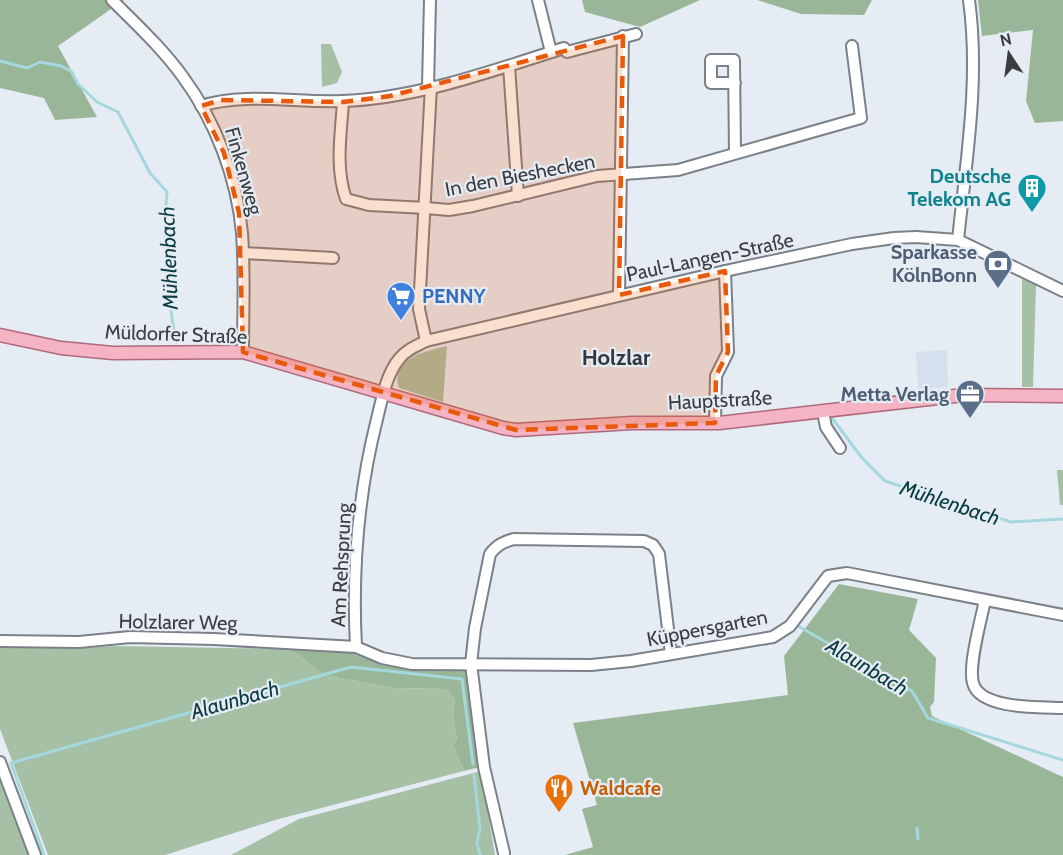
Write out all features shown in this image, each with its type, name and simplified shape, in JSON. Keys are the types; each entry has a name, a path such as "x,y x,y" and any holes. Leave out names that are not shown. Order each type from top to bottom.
{"main road":[{"name":"Müldorfer Straße","path":"0,335 61,348 113,352 243,352 384,393"},
{"name":"Hauptstraße","path":"384,393 516,430 632,423 715,423 964,395 1063,396"}],"street":[{"name":"Finkenweg","path":"112,0 183,77 211,123 224,153 239,213 243,253 243,352"},
{"path":"426,341 419,309 426,208 430,0"},
{"path":"538,0 551,52"},
{"path":"958,240 974,65 974,35 969,0"},
{"path":"201,106 221,100 343,102 390,96 509,66 564,48 567,52 636,34"},
{"path":"619,295 620,37"},
{"name":"In den Bieshecken","path":"343,102 340,151 341,182 346,199 369,205 461,208 597,176 678,170 861,118 852,46"},
{"path":"509,66 518,196"},
{"path":"735,83 735,153"},
{"name":"Paul-Langen-Straße","path":"384,393 400,357 410,348 426,341 725,271 879,240 916,237 958,240 1063,291"},
{"path":"243,253 333,258"},
{"path":"715,423 716,376 728,352 725,271"},
{"name":"Am Rehsprung","path":"384,393 370,448 362,495 354,587 356,647 382,658 412,664 471,664"},
{"path":"823,412 826,427 840,448"},
{"path":"504,853 484,767 471,664 475,628 490,554 502,542 514,539 644,541 653,545 659,554 671,654"},
{"name":"Küppersgarten","path":"471,664 591,665 773,637 790,626 828,576 836,574 858,575 1063,615"},
{"path":"985,600 971,671 973,685 978,692 989,700 1026,707 1063,708"},
{"name":"Holzlarer Weg","path":"0,641 79,642 130,637 356,647"},
{"path":"0,762 35,855"}],"highlighted area":[{"path":"623,36 619,295 725,271 728,352 716,376 715,423 516,430 243,352 239,213 224,153 201,106 221,100 343,102 390,96"}],"shaded area":[{"path":"947,350 948,387 918,389 916,352"}],"green space":[{"path":"0,0 124,0 58,46 97,117 55,120 44,98 0,88"},
{"path":"582,0 700,0 640,27 585,12"},
{"path":"757,0 872,0 864,15 801,14"},
{"path":"978,0 1063,0 1063,121 1035,123 1026,101 1033,30 982,36"},
{"path":"321,44 331,44 342,72 337,83 322,87"},
{"path":"1022,279 1036,285 1033,387 1022,387"},
{"path":"447,346 443,402 399,388 400,369 405,363 429,350"},
{"path":"1057,470 1063,470 1063,505 1060,505"},
{"path":"839,584 918,599 909,630 936,658 934,702 930,707 932,716 1063,777 1063,855 565,855 593,847 582,809 597,805 573,723 788,695 784,656"},
{"path":"113,646 290,649 325,675 393,688 447,689 455,700 453,716 457,739 453,745 464,771 275,820 165,855 48,855 0,729 0,648"},
{"path":"290,649 351,653 379,663 411,668 468,671 488,765 464,771 453,745 457,739 453,716 455,700 447,689 393,688 325,675"},
{"path":"0,771 29,855 0,855"},
{"path":"481,771 495,855 231,855 299,819"}],"waterway":[{"name":"Mühlenbach","path":"0,61 27,68 40,62 61,66 71,71 78,84 97,102 118,112 150,173 167,192 166,267 176,342"},
{"name":"Mühlenbach","path":"832,418 862,458 885,481 1011,522 1063,519"},
{"name":"Alaunbach","path":"798,626 912,691 928,718 1063,760"},
{"name":"Alaunbach","path":"44,855 11,763 351,667 462,679 473,764"},
{"path":"474,775 480,829 477,843 480,855"},
{"path":"917,828 918,839"}],"place":[{"name":"Deutsche Telekom AG","path":"1032,214"},
{"name":"Sparkasse KölnBonn","path":"998,290"},
{"name":"PENNY","path":"401,322"},
{"name":"Metta Verlag","path":"970,420"},
{"name":"Waldcafe","path":"559,814"}],"district":[{"name":"Holzlar","path":"616,357"}]}
